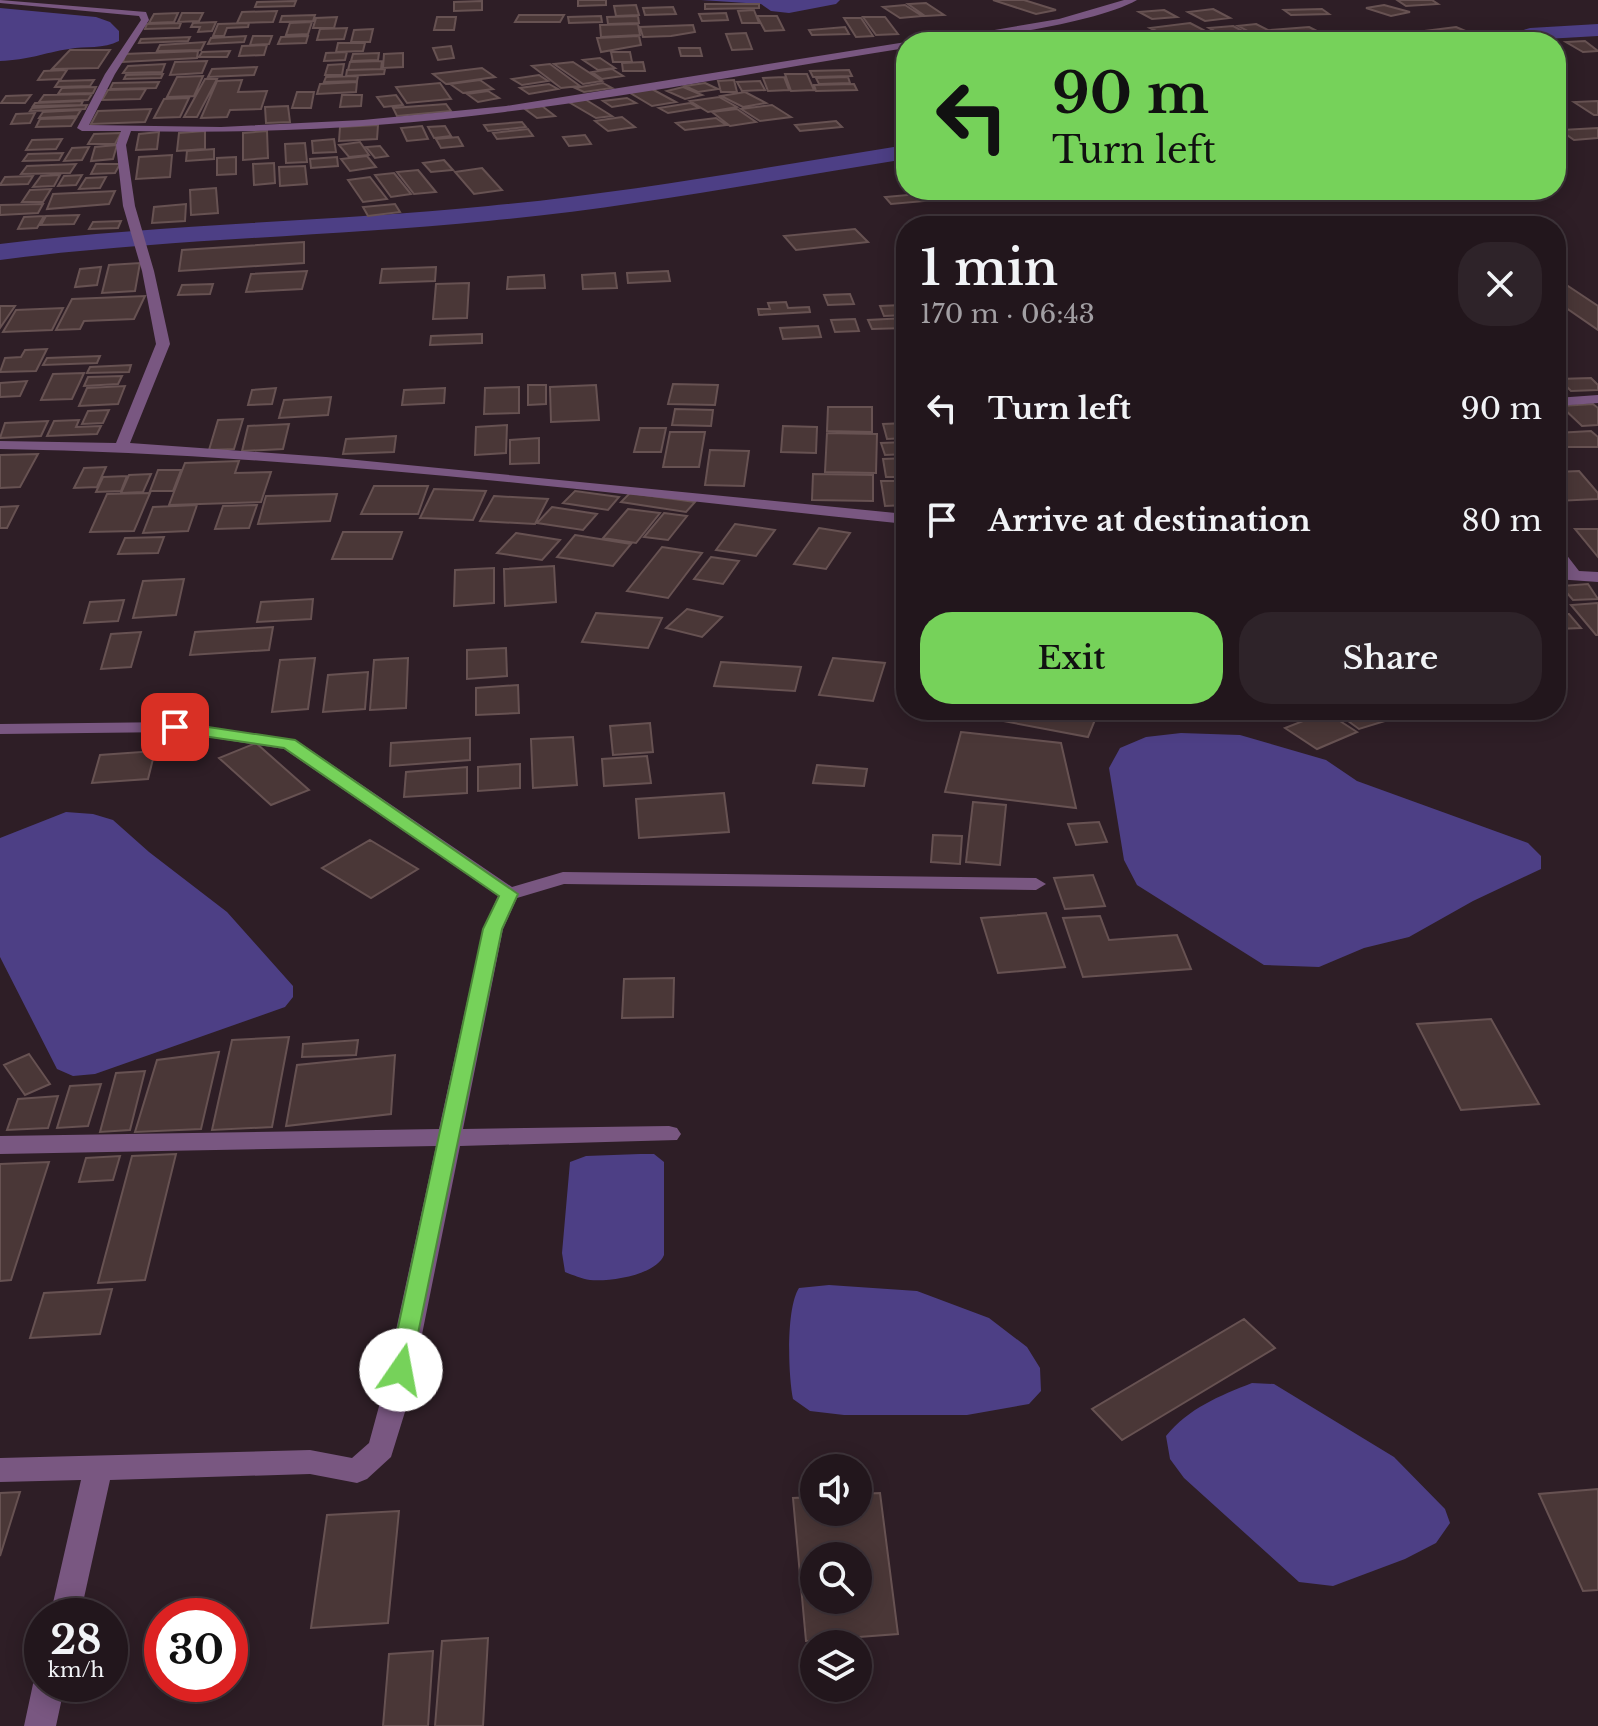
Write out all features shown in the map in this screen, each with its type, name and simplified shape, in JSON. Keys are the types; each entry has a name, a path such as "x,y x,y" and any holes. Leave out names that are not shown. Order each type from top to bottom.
{"street":[{"path":"0,0 143,14 145,20 110,74 82,128 221,130 363,123 506,109 896,47"},
{"path":"991,32 1060,21 1133,0"},
{"path":"121,447 163,344 148,271 129,206 121,145 127,128"},
{"path":"1566,401 1598,399"},
{"path":"0,445 121,447 342,463 896,518"},
{"path":"1566,565 1574,575"},
{"path":"1566,575 1598,577"},
{"path":"0,729 175,727 289,744 509,894"},
{"path":"0,1470 310,1462 357,1471 381,1449 395,1399 493,929 509,894 563,878 1036,884"},
{"path":"0,1145 669,1134"},
{"path":"69,1598 98,1468"},
{"path":"40,1726 45,1702"}],"shaded area":[{"path":"701,0 840,0 836,4 789,13 771,11 761,4"},
{"path":"0,8 96,17 110,22 119,31 119,41 0,61"},
{"path":"1181,733 1240,735 1326,760 1357,781 1528,843 1541,856 1541,869 1473,901 1409,937 1364,948 1319,967 1264,965 1137,885 1124,860 1109,768 1120,748 1146,737"},
{"path":"66,812 93,814 113,820 227,912 293,986 293,997 285,1007 95,1074 73,1076 57,1069 0,957 0,838"},
{"path":"654,1154 664,1162 664,1255 659,1262 642,1272 609,1280 590,1280 565,1272 562,1253 570,1162 586,1156"},
{"path":"829,1285 917,1291 989,1318 1027,1347 1040,1368 1041,1391 1029,1404 967,1415 844,1415 810,1411 793,1399 789,1358 792,1310 799,1288"},
{"path":"1252,1383 1274,1384 1394,1457 1445,1509 1450,1523 1436,1543 1405,1559 1333,1586 1299,1582 1184,1478 1170,1459 1166,1436 1175,1426 1205,1404"}],"building":[{"path":"578,0 606,0 606,5 578,6"},
{"path":"993,0 1024,0 1056,10 1036,14"},
{"path":"1397,0 1432,0 1438,4 1406,6"},
{"path":"296,1 294,6 255,7 257,2"},
{"path":"482,1 482,10 454,11 454,2"},
{"path":"926,3 944,15 925,16 908,4"},
{"path":"705,4 759,4 759,8 705,9"},
{"path":"636,5 639,15 616,16 614,6"},
{"path":"905,5 922,16 900,18 883,7"},
{"path":"1384,5 1410,12 1391,16 1366,8"},
{"path":"673,7 676,14 645,15 643,8"},
{"path":"1213,9 1230,18 1205,21 1188,12"},
{"path":"1322,9 1329,14 1291,15 1284,10"},
{"path":"754,10 759,23 742,23 738,11"},
{"path":"1164,10 1177,17 1152,19 1139,12"},
{"path":"277,11 273,22 237,23 242,12"},
{"path":"178,13 174,22 149,23 154,14"},
{"path":"182,13 203,13 199,21 178,22"},
{"path":"726,13 728,20 702,21 699,14"},
{"path":"315,15 313,21 280,22 282,16"},
{"path":"519,15 564,15 560,22 515,22"},
{"path":"601,16 602,22 569,23 568,17"},
{"path":"638,16 639,23 608,24 607,17"},
{"path":"757,16 777,16 784,30 765,31"},
{"path":"337,17 334,28 313,28 316,18"},
{"path":"437,17 456,17 454,30 434,30"},
{"path":"863,17 885,17 896,32 876,35"},
{"path":"844,18 861,18 873,36 856,37"},
{"path":"216,22 212,31 198,32 200,27 191,27 193,23"},
{"path":"312,22 308,34 286,35 290,23"},
{"path":"181,23 179,28 145,29 147,24"},
{"path":"249,23 248,27 227,28 224,36 213,36 218,24"},
{"path":"1190,23 1207,32 1158,32 1150,28"},
{"path":"638,24 640,35 601,37 600,25"},
{"path":"1256,24 1272,32 1249,32 1238,26"},
{"path":"693,25 695,32 671,36 643,37 640,27"},
{"path":"1233,26 1244,32 1216,32 1209,28"},
{"path":"845,27 849,34 812,35 809,30"},
{"path":"1309,27 1319,32 1275,32 1271,30"},
{"path":"1456,27 1468,32 1416,32"},
{"path":"347,28 344,39 317,40 320,29"},
{"path":"373,29 370,42 351,42 354,30"},
{"path":"746,33 752,49 732,50 726,34"},
{"path":"246,36 244,42 208,44 211,38"},
{"path":"253,36 272,36 269,44 250,45"},
{"path":"308,36 306,43 278,44 281,37"},
{"path":"639,36 641,45 601,52 597,38"},
{"path":"190,37 188,41 139,43 141,39"},
{"path":"1585,41 1598,51 1583,52 1566,42"},
{"path":"205,42 201,50 157,51 160,45"},
{"path":"338,43 365,43 363,51 336,52"},
{"path":"267,45 264,55 239,56 242,46"},
{"path":"451,46 454,58 438,60 433,48"},
{"path":"679,48 700,48 702,56 681,56"},
{"path":"70,50 110,50 98,68 52,69"},
{"path":"198,51 197,58 123,62 125,54"},
{"path":"230,51 227,57 199,57 202,52"},
{"path":"347,52 345,60 324,61 326,53"},
{"path":"611,52 630,52 632,62 613,62"},
{"path":"379,53 378,60 351,61 353,54"},
{"path":"403,53 403,67 383,68 384,54"},
{"path":"600,58 615,68 598,70 583,60"},
{"path":"207,61 202,73 170,75 175,62"},
{"path":"382,61 381,69 348,70 350,62"},
{"path":"573,62 602,81 583,84 554,64"},
{"path":"643,62 645,71 623,71 622,63"},
{"path":"165,64 162,72 123,73 128,66"},
{"path":"344,64 342,75 325,75 328,65"},
{"path":"550,64 580,86 561,88 532,66"},
{"path":"257,67 254,75 208,77 212,69"},
{"path":"482,68 495,77 446,84 433,74"},
{"path":"385,69 384,74 346,76 347,70"},
{"path":"612,69 623,76 602,79 592,72"},
{"path":"67,70 61,79 38,80 44,71"},
{"path":"849,70 852,76 813,77 810,71"},
{"path":"163,74 161,78 124,79 126,75"},
{"path":"785,74 807,74 814,90 791,91"},
{"path":"539,75 548,81 522,85 512,79"},
{"path":"203,76 194,96 167,97 177,77"},
{"path":"358,76 357,81 324,82 326,77"},
{"path":"784,77 789,90 768,91 763,78"},
{"path":"848,77 850,83 819,84 816,78"},
{"path":"205,79 217,79 197,117 184,117"},
{"path":"94,80 90,86 55,87 59,81"},
{"path":"242,80 238,92 267,91 261,109 230,110 227,117 201,118 217,81"},
{"path":"480,80 493,89 463,93 450,84"},
{"path":"734,80 737,92 721,92 718,81"},
{"path":"760,81 765,90 742,91 737,82"},
{"path":"159,82 156,88 110,89 113,83"},
{"path":"357,82 356,92 317,94 320,84"},
{"path":"440,83 451,99 407,103 396,87"},
{"path":"603,83 612,88 584,92 575,88"},
{"path":"705,83 718,89 698,92 685,86"},
{"path":"549,84 558,89 529,94 520,88"},
{"path":"854,84 857,90 816,91 814,85"},
{"path":"96,87 93,93 58,94 62,88"},
{"path":"683,87 702,95 685,99 667,91"},
{"path":"650,88 676,102 652,106 627,91"},
{"path":"146,89 140,99 102,100 108,90"},
{"path":"488,91 499,98 478,102 467,94"},
{"path":"297,92 314,92 311,108 292,108"},
{"path":"745,92 766,103 743,107 721,96"},
{"path":"92,94 88,100 39,102 44,95"},
{"path":"31,95 25,103 1,103 6,96"},
{"path":"342,95 362,95 361,106 340,107"},
{"path":"396,95 403,105 384,107 377,97"},
{"path":"719,97 737,107 708,112 690,101"},
{"path":"189,98 180,117 154,118 164,99"},
{"path":"583,98 612,116 596,118 567,101"},
{"path":"627,98 636,103 612,107 603,101"},
{"path":"83,101 81,105 33,106 35,103"},
{"path":"1598,101 1598,115 1574,102"},
{"path":"690,103 699,108 668,113 659,108"},
{"path":"446,104 451,111 397,116 393,108"},
{"path":"87,105 85,109 30,111 32,108"},
{"path":"772,105 791,117 760,121 741,109"},
{"path":"288,106 290,122 266,123 265,107"},
{"path":"542,106 555,116 537,118 525,109"},
{"path":"151,109 145,122 91,124 98,111"},
{"path":"737,109 756,122 730,126 712,112"},
{"path":"81,110 77,116 39,118 43,112"},
{"path":"35,113 30,123 11,124 16,114"},
{"path":"622,117 635,127 608,131 595,121"},
{"path":"76,118 71,126 36,127 40,119"},
{"path":"716,118 726,125 685,130 676,123"},
{"path":"836,121 842,127 800,131 795,125"},
{"path":"522,122 526,127 488,131 484,125"},
{"path":"378,125 377,139 339,141 340,127"},
{"path":"422,126 428,139 407,141 401,128"},
{"path":"445,126 451,136 434,138 428,127"},
{"path":"1598,128 1598,138 1574,140 1566,134 1566,130"},
{"path":"528,129 533,136 497,139 493,133"},
{"path":"205,131 205,149 177,151 179,133"},
{"path":"267,131 268,158 243,160 243,133"},
{"path":"159,132 157,149 136,150 139,134"},
{"path":"121,133 115,144 88,144 94,134"},
{"path":"585,135 591,144 569,146 563,137"},
{"path":"458,137 463,146 441,148 436,139"},
{"path":"62,139 56,149 26,150 32,140"},
{"path":"334,139 336,152 313,153 312,141"},
{"path":"360,142 369,155 349,157 339,145"},
{"path":"305,143 307,162 286,163 285,144"},
{"path":"117,145 113,159 91,161 95,147"},
{"path":"380,146 388,156 375,158 366,147"},
{"path":"89,147 82,160 64,161 72,148"},
{"path":"214,149 214,159 186,161 187,151"},
{"path":"63,153 59,160 23,161 28,154"},
{"path":"172,155 170,177 136,179 139,157"},
{"path":"367,156 376,167 350,171 341,159"},
{"path":"236,157 236,174 217,175 217,158"},
{"path":"337,157 338,166 311,168 310,159"},
{"path":"444,160 453,170 431,172 423,163"},
{"path":"274,163 275,183 254,185 253,164"},
{"path":"76,164 70,173 21,174 27,166"},
{"path":"96,164 120,164 115,173 91,174"},
{"path":"305,166 307,184 280,186 279,167"},
{"path":"482,168 502,190 474,194 455,172"},
{"path":"418,170 436,192 414,194 397,172"},
{"path":"394,173 411,194 391,197 375,175"},
{"path":"60,175 54,186 33,187 41,176"},
{"path":"82,175 76,185 58,186 64,176"},
{"path":"33,176 28,184 0,185 5,177"},
{"path":"106,177 100,188 79,189 86,178"},
{"path":"370,177 387,199 363,202 348,180"},
{"path":"216,188 218,213 191,215 190,190"},
{"path":"51,189 43,202 22,202 30,190"},
{"path":"115,191 109,204 47,209 53,194"},
{"path":"896,196 896,200 936,200 891,204 885,197"},
{"path":"43,204 38,213 0,215 0,205"},
{"path":"186,204 185,221 152,223 154,207"},
{"path":"395,204 400,212 368,216 363,207"},
{"path":"79,215 74,224 41,225 46,216"},
{"path":"44,216 37,228 18,229 24,217"},
{"path":"121,221 118,228 89,229 93,222"},
{"path":"855,229 868,242 796,250 784,236"},
{"path":"304,242 304,263 179,271 182,250"},
{"path":"140,263 135,291 102,293 109,265"},
{"path":"101,267 97,285 75,287 80,269"},
{"path":"436,267 435,281 380,283 382,269"},
{"path":"307,271 302,289 246,292 251,274"},
{"path":"668,271 670,281 628,283 627,273"},
{"path":"615,273 617,288 583,289 582,275"},
{"path":"544,275 545,288 507,289 508,277"},
{"path":"469,283 467,318 433,319 436,284"},
{"path":"213,284 210,294 178,295 182,285"},
{"path":"1566,285 1598,306 1598,330 1566,308"},
{"path":"850,294 854,304 828,305 824,295"},
{"path":"145,296 134,319 84,321 80,329 56,330 72,299"},
{"path":"786,302 788,308 809,307 810,312 759,315 758,309 770,309 768,303"},
{"path":"896,305 896,315 884,316 880,306"},
{"path":"0,306 15,306 0,328"},
{"path":"63,308 52,330 3,332 16,310"},
{"path":"855,319 859,331 835,332 831,320"},
{"path":"896,319 896,328 872,329 868,320"},
{"path":"818,326 821,337 783,339 780,328"},
{"path":"482,334 482,343 430,345 431,336"},
{"path":"47,349 36,371 0,372 5,358 21,357 25,350"},
{"path":"100,356 97,363 43,365 47,358"},
{"path":"131,365 129,372 87,373 90,367"},
{"path":"84,373 72,399 41,400 53,374"},
{"path":"122,376 118,384 84,386 88,377"},
{"path":"1591,378 1598,385 1598,390 1571,391 1566,386 1566,379"},
{"path":"27,381 20,396 0,397 0,383"},
{"path":"673,384 718,385 715,405 668,404"},
{"path":"528,385 546,385 546,404 528,405"},
{"path":"596,385 599,420 551,422 550,387"},
{"path":"125,386 118,404 79,406 87,388"},
{"path":"519,387 519,413 484,414 485,388"},
{"path":"276,388 272,404 248,405 252,390"},
{"path":"445,388 444,403 402,405 404,390"},
{"path":"331,397 328,415 279,418 284,400"},
{"path":"1593,404 1598,408 1598,425 1582,426 1566,411 1566,406"},
{"path":"828,407 872,407 872,432 827,431"},
{"path":"675,409 713,410 711,426 672,425"},
{"path":"109,410 103,423 82,424 88,411"},
{"path":"243,419 234,449 209,450 218,420"},
{"path":"79,420 76,427 101,426 97,434 47,436 54,421"},
{"path":"48,421 41,436 0,438 5,423"},
{"path":"896,423 896,439 887,439 883,424"},
{"path":"289,424 283,449 242,451 248,426"},
{"path":"507,425 506,453 475,455 476,427"},
{"path":"783,426 817,427 816,453 781,452"},
{"path":"640,428 666,428 661,452 634,452"},
{"path":"1591,431 1598,437 1598,447 1566,447 1566,432"},
{"path":"670,432 705,432 699,467 663,467"},
{"path":"827,433 877,434 876,473 825,472"},
{"path":"396,436 394,452 343,454 346,439"},
{"path":"539,438 539,463 510,464 510,440"},
{"path":"896,442 896,454 885,455 881,443"},
{"path":"710,450 749,451 744,486 705,485"},
{"path":"38,454 20,487 0,488 0,455"},
{"path":"896,458 896,477 886,477 883,459"},
{"path":"239,461 235,473 271,472 261,502 169,505 185,463"},
{"path":"106,467 97,487 74,488 84,468"},
{"path":"158,470 181,470 173,491 150,491"},
{"path":"1579,471 1598,493 1598,499 1566,501 1566,472"},
{"path":"151,474 143,492 121,493 129,475"},
{"path":"813,474 873,475 873,501 812,500"},
{"path":"127,476 121,491 96,492 103,477"},
{"path":"881,481 896,481 896,505 885,506"},
{"path":"374,486 428,486 418,514 361,514"},
{"path":"434,489 486,491 473,520 420,518"},
{"path":"575,491 619,497 608,510 563,503"},
{"path":"150,493 134,531 90,532 107,494"},
{"path":"630,493 695,502 686,512 621,502"},
{"path":"337,494 330,521 258,524 266,496"},
{"path":"494,496 548,499 535,524 480,521"},
{"path":"197,505 188,531 143,533 153,507"},
{"path":"257,505 249,528 215,529 223,506"},
{"path":"18,506 7,528 0,528 0,507"},
{"path":"552,507 597,514 583,530 537,523"},
{"path":"628,509 660,513 636,543 603,538"},
{"path":"664,513 687,516 668,540 644,537"},
{"path":"735,524 775,530 756,556 716,550"},
{"path":"819,528 850,533 826,569 794,564"},
{"path":"1575,529 1598,529 1598,557"},
{"path":"343,532 402,532 392,559 332,559"},
{"path":"516,533 560,540 542,560 497,553"},
{"path":"575,535 631,544 613,566 557,557"},
{"path":"164,537 158,553 118,554 125,538"},
{"path":"662,547 702,553 668,598 627,591"},
{"path":"711,557 739,561 723,584 694,579"},
{"path":"554,566 556,602 505,606 504,569"},
{"path":"494,568 494,603 454,606 455,570"},
{"path":"184,579 176,615 133,618 143,581"},
{"path":"1588,584 1598,599 1573,600 1566,592 1566,586"},
{"path":"313,599 311,619 257,622 261,602"},
{"path":"124,600 118,621 84,623 90,602"},
{"path":"1598,603 1598,635 1596,635 1571,605"},
{"path":"687,609 722,617 702,637 666,628"},
{"path":"596,613 662,618 648,648 582,642"},
{"path":"1566,614 1569,614 1581,628 1566,629"},
{"path":"273,627 269,650 190,655 195,632"},
{"path":"141,632 131,667 101,669 111,634"},
{"path":"506,648 507,676 467,679 467,650"},
{"path":"315,658 308,709 272,712 280,660"},
{"path":"408,658 406,708 370,710 374,660"},
{"path":"833,658 885,663 873,701 819,695"},
{"path":"721,662 801,667 795,691 714,686"},
{"path":"368,672 365,709 323,712 328,675"},
{"path":"518,685 519,713 476,715 476,688"},
{"path":"998,720 1095,720 1088,737"},
{"path":"1306,720 1338,720 1357,732 1317,749 1285,728"},
{"path":"1347,720 1388,720 1359,729"},
{"path":"650,723 653,752 613,755 610,726"},
{"path":"961,732 1061,743 1076,808 945,792"},
{"path":"573,737 577,785 533,788 531,739"},
{"path":"470,738 470,760 390,766 391,743"},
{"path":"256,743 309,790 271,805 219,758"},
{"path":"155,751 148,779 92,783 100,755"},
{"path":"647,756 651,783 604,786 602,759"},
{"path":"520,764 520,788 478,791 478,767"},
{"path":"817,765 867,769 864,786 813,783"},
{"path":"467,767 467,793 404,797 406,772"},
{"path":"724,793 729,832 639,838 636,799"},
{"path":"973,802 1006,805 1000,865 966,862"},
{"path":"1099,822 1107,842 1076,845 1068,824"},
{"path":"933,835 962,836 960,864 931,862"},
{"path":"370,840 418,869 371,898 322,868"},
{"path":"1093,875 1105,906 1065,909 1054,878"},
{"path":"1046,913 1065,967 998,973 981,918"},
{"path":"1100,916 1109,940 1177,935 1191,969 1083,977 1063,918"},
{"path":"674,978 673,1017 622,1018 624,979"},
{"path":"1491,1019 1539,1104 1461,1110 1417,1024"},
{"path":"289,1037 272,1127 212,1130 232,1040"},
{"path":"358,1040 356,1055 302,1057 303,1044"},
{"path":"219,1052 201,1129 135,1132 157,1060"},
{"path":"29,1054 50,1084 25,1095 4,1065"},
{"path":"395,1055 391,1114 286,1126 297,1065"},
{"path":"145,1071 130,1130 100,1132 116,1073"},
{"path":"101,1084 88,1126 57,1128 70,1086"},
{"path":"58,1096 48,1128 7,1130 18,1099"},
{"path":"176,1154 145,1280 98,1283 132,1156"},
{"path":"120,1156 113,1180 79,1182 86,1158"},
{"path":"49,1162 11,1280 0,1281 0,1164"},
{"path":"112,1289 100,1334 30,1338 44,1293"},
{"path":"1244,1319 1275,1348 1122,1440 1092,1409"},
{"path":"1598,1489 1598,1590 1583,1591 1539,1494"},
{"path":"20,1492 0,1556 0,1493"},
{"path":"872,1493 880,1493 898,1634 872,1636 872,1630 805,1630 804,1614 872,1614 872,1542 800,1542 800,1575 793,1498 800,1498 800,1526 872,1526"},
{"path":"399,1511 388,1623 311,1628 327,1515"},
{"path":"488,1638 483,1726 435,1726 442,1641"},
{"path":"433,1651 428,1726 383,1726 389,1654"}],"waterway":[{"path":"1564,32 1598,30"},
{"path":"0,252 80,242 487,214 601,201 896,154"}],"route":[{"path":"175,727 289,744 509,894 493,929 401,1370"}]}
